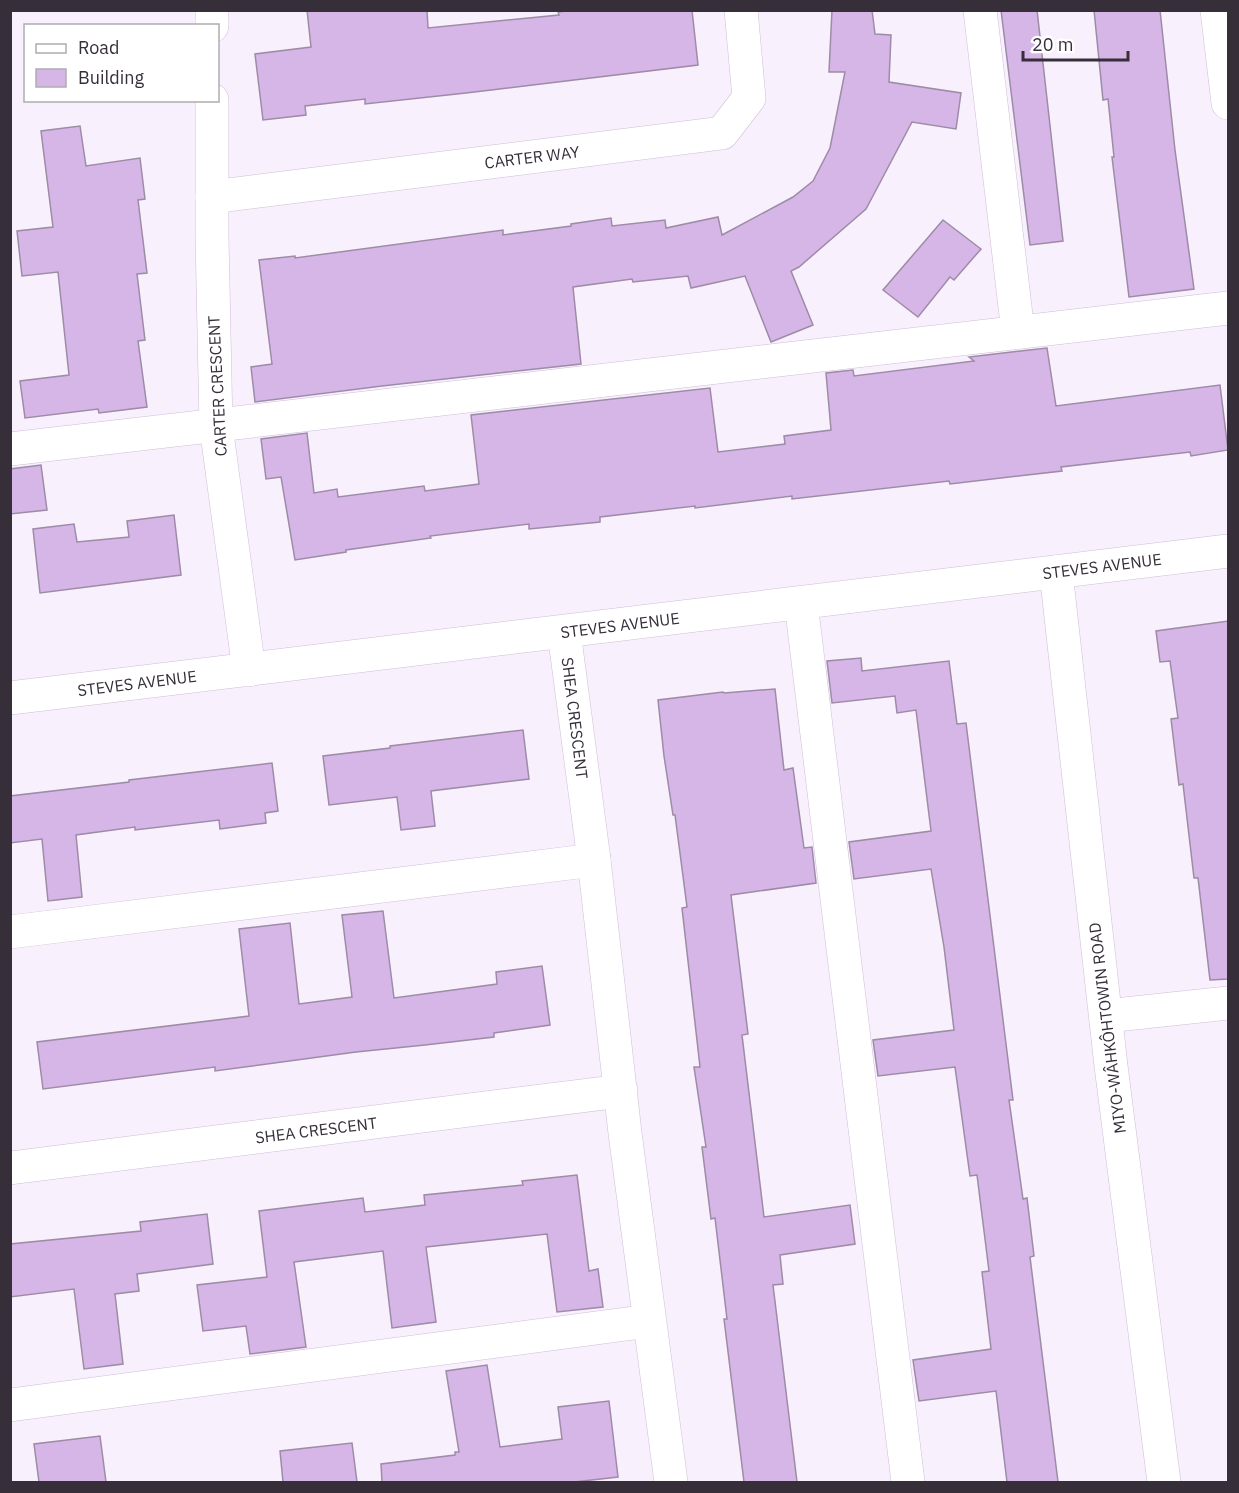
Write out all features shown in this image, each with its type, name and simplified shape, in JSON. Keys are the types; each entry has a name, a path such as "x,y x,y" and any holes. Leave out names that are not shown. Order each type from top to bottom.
{"street":[{"name":"CARTER WAY","path":"212,197 722,133 749,98 741,10"},
{"path":"980,10 1018,332"},
{"path":"1217,10 1228,103"},
{"name":"CARTER CRESCENT","path":"212,102 216,426 249,670"},
{"path":"10,449 1228,308"},
{"name":"STEVES AVENUE","path":"10,698 1228,551"},
{"name":"MIYO-WÂHKÔHTOWIN ROAD","path":"1056,572 1106,1016 1164,1482"},
{"path":"801,603 908,1482"},
{"name":"SHEA CRESCENT","path":"564,632 671,1482"},
{"path":"10,932 594,860"},
{"path":"1106,1016 1228,1003"},
{"name":"SHEA CRESCENT","path":"10,1168 621,1091"},
{"path":"10,1405 649,1321"}],"building":[{"path":"307,10 427,10 428,28 559,15 558,12 574,10 692,10 698,65 365,104 365,99 305,106 306,115 263,120 255,54 311,47"},
{"path":"832,10 872,10 875,34 891,35 889,82 961,93 956,129 912,122 866,209 799,267 791,271 813,325 771,342 745,276 691,288 688,276 633,282 632,279 573,287 581,364 255,402 251,367 272,364 259,260 295,256 295,258 503,230 503,235 611,218 612,226 665,220 666,228 718,217 722,235 793,197 813,181 830,148 845,72 829,72"},
{"path":"1001,10 1037,10 1063,241 1030,245"},
{"path":"1094,10 1160,10 1175,150 1194,289 1129,297 1112,157 1114,157 1108,99 1103,100"},
{"path":"80,126 86,166 140,158 145,199 138,200 147,273 137,274 145,340 138,341 147,407 99,413 98,409 25,418 20,381 69,375 58,272 22,276 17,231 53,227 41,131"},
{"path":"943,220 981,249 954,280 950,277 918,317 883,290"},
{"path":"1047,348 1056,406 1220,385 1228,450 1191,456 1190,452 1061,467 1062,471 950,484 949,481 792,499 792,496 695,508 695,506 600,517 600,522 529,529 529,524 430,536 431,538 295,560 281,477 266,479 261,439 307,433 314,493 337,489 338,497 424,486 425,491 479,484 471,415 710,388 718,452 785,444 784,436 831,430 826,373 853,370 854,376 974,361 969,357"},
{"path":"41,465 47,510 10,514 10,469"},
{"path":"174,515 181,575 40,593 33,529 74,524 77,542 129,537 127,521"},
{"path":"1228,621 1228,979 1210,980 1198,878 1194,878 1183,784 1179,785 1171,719 1178,718 1170,661 1160,662 1156,631"},
{"path":"861,658 862,671 949,661 957,724 966,723 1013,1100 1009,1100 1023,1199 1027,1198 1034,1256 1030,1257 1058,1482 1007,1482 996,1391 919,1401 913,1360 991,1349 982,1272 989,1271 977,1175 970,1176 955,1067 878,1076 873,1040 954,1030 944,947 931,869 854,879 849,842 931,831 916,710 897,713 895,696 832,703 827,661"},
{"path":"775,689 784,770 793,768 804,848 812,847 816,883 731,895 748,1034 742,1035 764,1217 850,1205 855,1244 780,1255 783,1284 773,1285 797,1482 744,1482 724,1319 727,1319 715,1218 711,1219 702,1147 706,1147 694,1067 700,1067 682,908 687,907 675,815 673,815 664,756 658,700 723,692"},
{"path":"523,730 529,779 431,791 435,826 401,830 397,797 329,805 323,756"},
{"path":"272,763 278,811 265,813 266,823 220,829 219,820 135,830 135,827 76,835 82,897 48,901 42,839 10,843 10,796"},
{"path":"383,911 394,998 497,984 496,972 542,966 550,1025 494,1033 494,1037 356,1052 215,1071 215,1067 43,1089 37,1042 249,1016 239,929 290,923 299,1004 352,997 342,915"},
{"path":"577,1175 589,1271 598,1269 603,1307 557,1312 547,1234 426,1247 436,1322 392,1328 383,1251 294,1262 306,1347 250,1354 246,1326 203,1331 197,1285 267,1277 259,1211 363,1198 365,1212 425,1205 424,1195 523,1185 522,1181"},
{"path":"207,1214 213,1264 137,1274 139,1291 115,1294 123,1364 84,1369 74,1289 10,1297 10,1244 141,1231 140,1222"},
{"path":"487,1365 500,1447 562,1439 558,1407 609,1401 618,1477 574,1482 382,1482 381,1464 455,1455 455,1452 459,1452 446,1371"},
{"path":"100,1436 106,1482 39,1482 34,1444"},
{"path":"352,1443 357,1482 283,1482 280,1451"}]}
